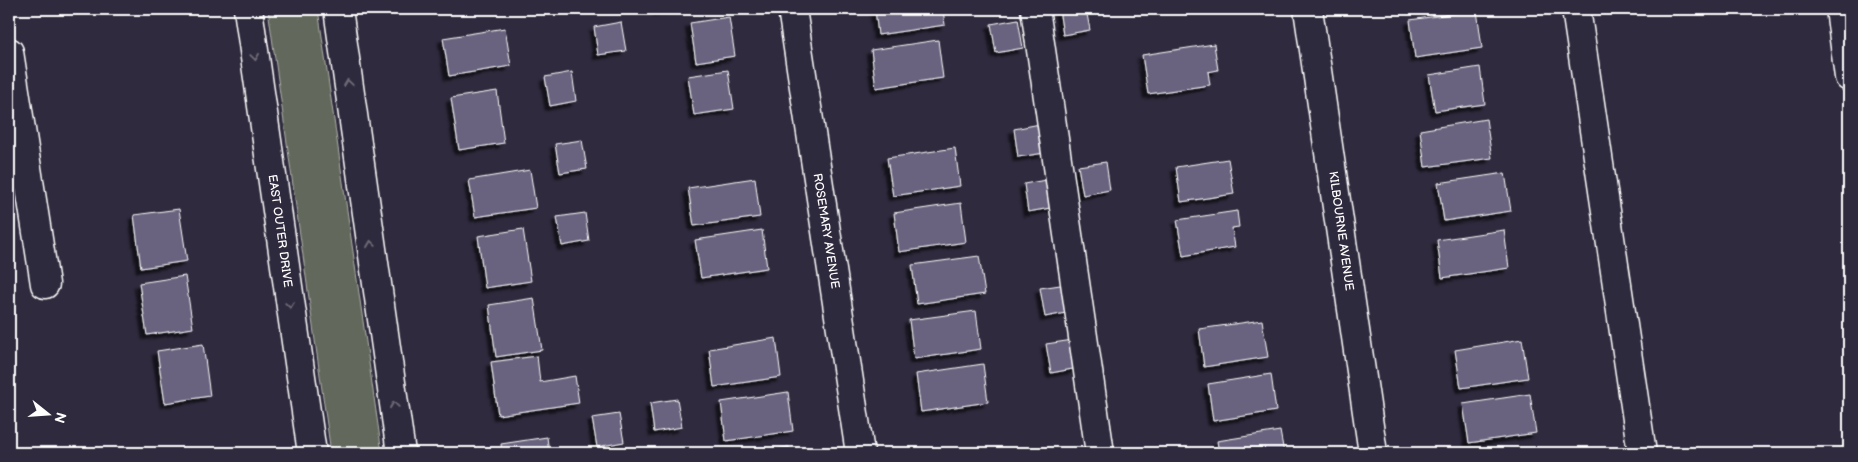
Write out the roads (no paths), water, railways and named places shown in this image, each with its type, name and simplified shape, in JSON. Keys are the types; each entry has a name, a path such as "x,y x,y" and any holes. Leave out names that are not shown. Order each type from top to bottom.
{"street":[{"name":"EAST OUTER DRIVE","path":"248,9 312,453"},
{"path":"338,9 400,453"},
{"name":"ROSEMARY AVENUE","path":"792,9 860,453"},
{"path":"1035,9 1100,453"},
{"name":"KILBOURNE AVENUE","path":"1308,9 1373,453"},
{"path":"1576,9 1642,453"},
{"path":"1840,9 1849,77"},
{"path":"9,52 45,284"}]}
